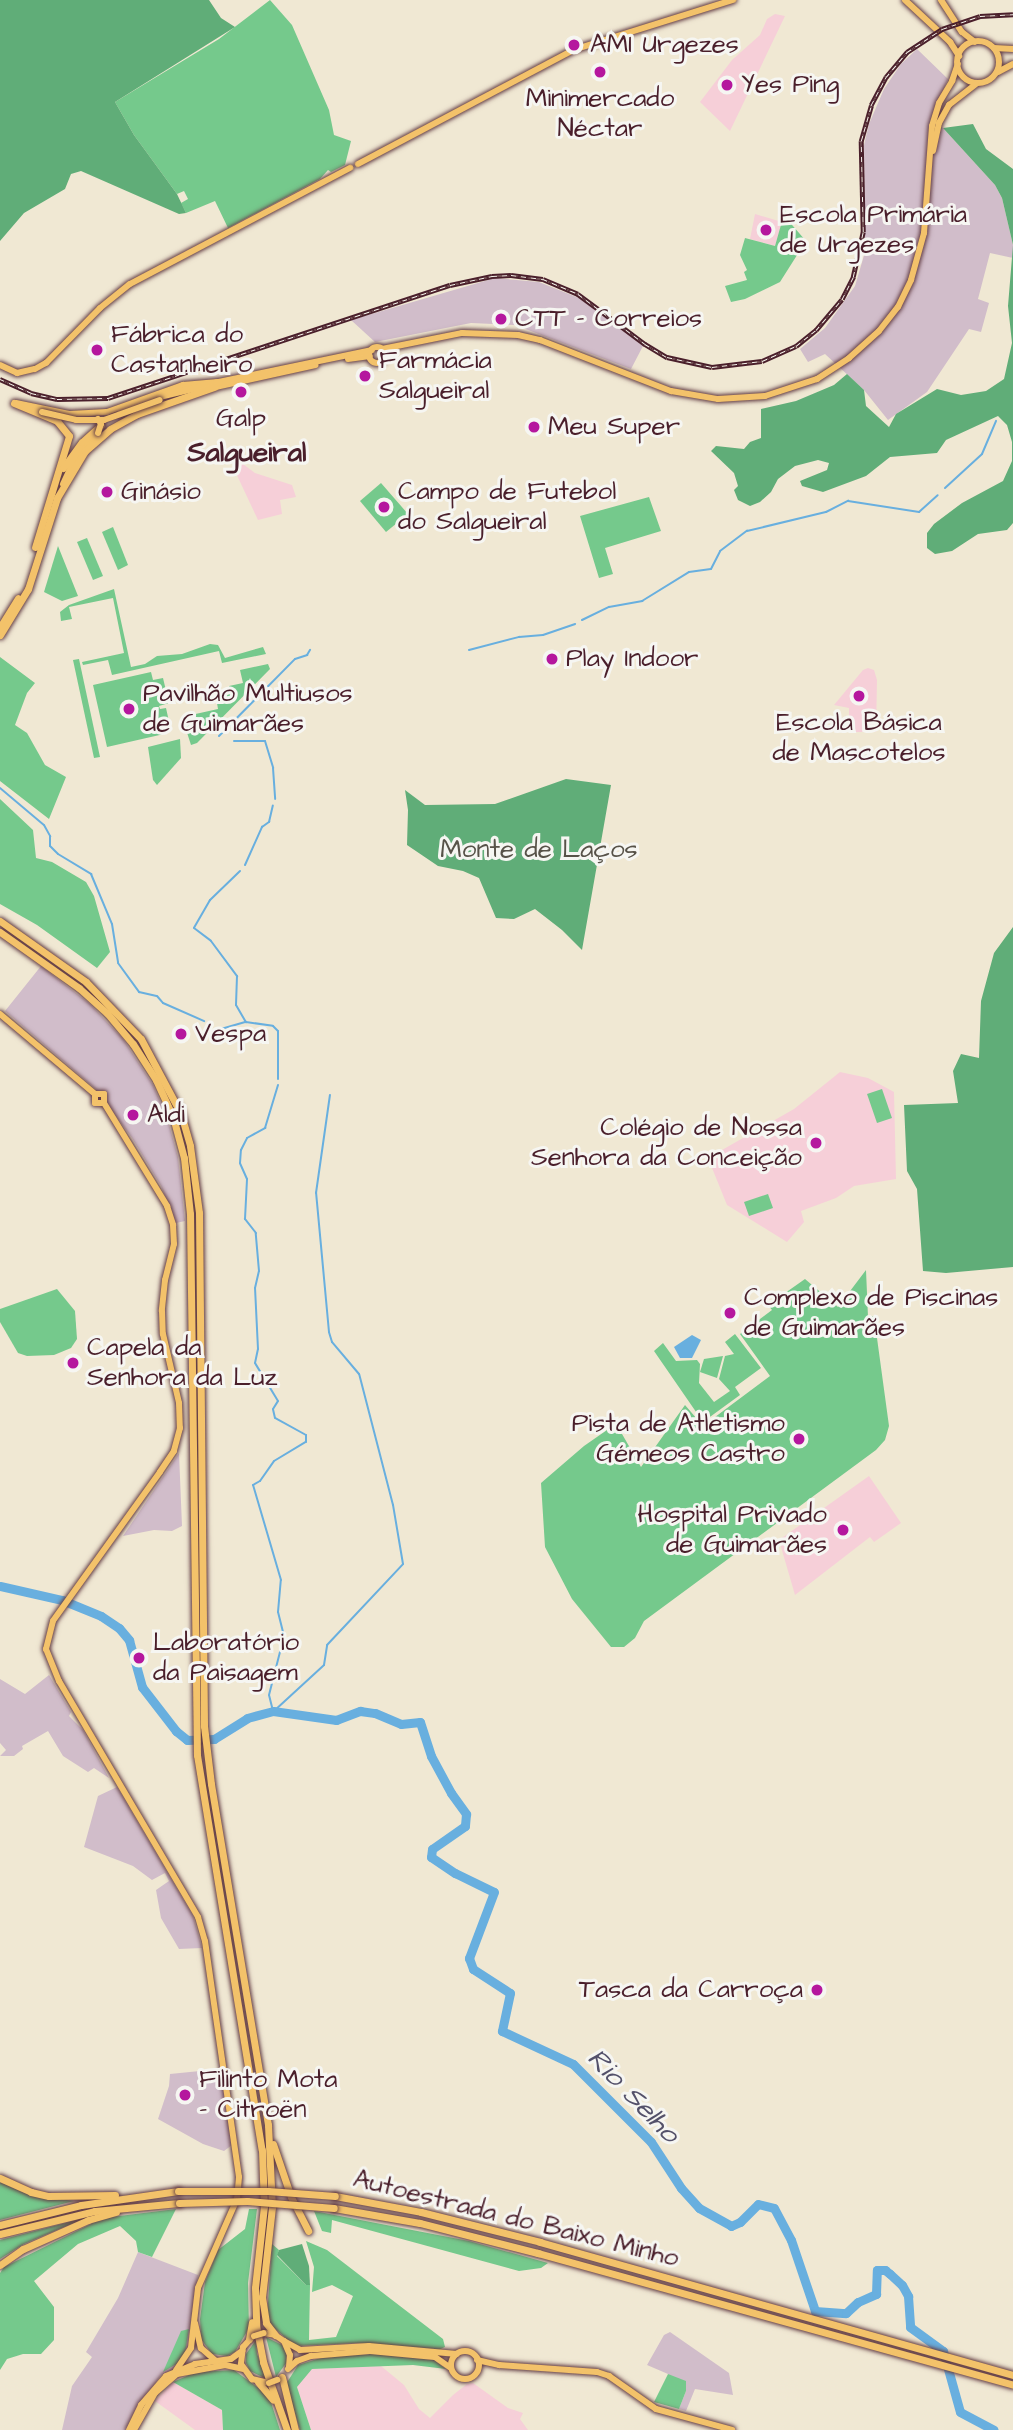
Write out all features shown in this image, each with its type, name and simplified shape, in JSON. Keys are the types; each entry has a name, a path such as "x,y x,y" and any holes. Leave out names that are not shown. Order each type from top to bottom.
{"highway":[{"path":"54,484 82,442 113,416 159,396 216,385"},
{"path":"0,635 28,589 49,518 63,484 85,451 110,429 155,407 216,385"},
{"path":"0,627 23,588 54,484 69,446 67,430 57,421 14,403"},
{"path":"0,921 86,982 141,1039 181,1114 190,1146 199,1213 200,1727"},
{"path":"0,932 79,988 107,1013 133,1044 156,1080 181,1146 190,1214 202,1755 268,2182 259,2317 267,2360 289,2430"},
{"path":"202,1755 268,2125 291,2197 308,2231"},
{"path":"268,2125 262,2297 266,2323 275,2335"},
{"path":"0,2178 31,2192 61,2197 154,2193"},
{"path":"252,2337 268,2182"},
{"name":"Autoestrada do Baixo Minho","path":"0,2225 81,2205 154,2193 268,2191 335,2196 421,2212 540,2242 1013,2375"},
{"name":"Autoestrada do Baixo Minho","path":"0,2234 88,2212 164,2203 258,2202 334,2208 419,2223 538,2253 1013,2387"},
{"path":"0,2265 23,2249 97,2217 164,2203"},
{"path":"280,2378 289,2430"},
{"path":"258,2382 271,2395 289,2430"}],"main road":[{"path":"358,164 573,50 733,0"},
{"path":"905,0 950,42 967,79 978,83"},
{"path":"941,0 962,32 975,42 1013,49"},
{"path":"14,403 76,420 104,420 160,400 216,385 384,352 400,345 443,335 500,333 540,340 683,394 743,399 788,390 817,379 849,358 872,338 898,307 920,253 934,117 965,47 975,42"},
{"path":"992,47 999,58 994,76"},
{"path":"929,173 936,131 943,114 955,98 1013,64"},
{"path":"0,365 17,373 46,363 100,308 130,284 350,168"},
{"path":"371,353 379,362 384,352"},
{"path":"70,414 107,412 171,388 216,385"},
{"path":"14,403 96,417 101,425 98,433 75,458 63,478 63,484"},
{"path":"0,1014 95,1094 95,1103 104,1104 170,1215 174,1244 163,1293 163,1334 178,1403 180,1428 174,1451 59,1613 47,1635 47,1656 51,1668 202,1927 239,2176 237,2199 198,2288 191,2348 176,2370 152,2390 132,2430"},
{"path":"194,2311 201,2348 217,2362"},
{"path":"176,2370 231,2359 242,2351 252,2337 264,2333 275,2335 300,2350 369,2346 457,2354 468,2352 477,2360 499,2365 597,2372 609,2376 656,2409 732,2430"},
{"path":"284,2342 290,2355 288,2369"},
{"path":"242,2351 244,2370"},
{"path":"132,2430 155,2393 177,2374 225,2365 244,2370 258,2382 269,2383 307,2357 370,2351 435,2357 451,2368 455,2375 464,2379 471,2377 477,2370 499,2365"},
{"path":"451,2368 457,2354"},
{"path":"477,2360 477,2370"}],"shaded area":[{"path":"775,14 785,16 730,131 700,102 732,60 760,35 767,19"},
{"path":"917,49 948,79 930,121 943,128 995,185 1002,198 1013,245 1013,258 990,253 978,299 989,303 981,332 969,329 927,392 888,420 864,390 825,354 808,362 800,349 825,328 855,286 865,252 864,145 869,124 884,89 901,64"},
{"name":"Escola Primária de Urgezes","path":"755,214 782,222 775,246 750,239"},
{"path":"495,278 539,282 579,298 643,346 631,369 515,325 471,323 375,342 351,320"},
{"path":"243,464 255,473 292,485 296,497 280,500 282,514 258,520 234,469"},
{"name":"Escola Básica de Mascotelos","path":"863,670 874,670 877,680 876,732 849,732 849,708 834,705"},
{"path":"41,966 90,1004 123,1039 153,1085 167,1117 178,1157 185,1221 176,1223 161,1186 132,1138 97,1090 5,1011"},
{"name":"Colégio de Nossa Senhora da Conceição","path":"840,1072 868,1078 894,1092 896,1179 854,1186 836,1198 801,1211 804,1222 787,1242 727,1205 708,1158 794,1109"},
{"path":"179,1453 182,1526 172,1531 154,1530 123,1536"},
{"name":"Hospital Privado de Guimarães","path":"869,1476 901,1523 874,1542 870,1537 795,1595 779,1540"},
{"path":"49,1675 71,1712 69,1716 83,1730 109,1778 94,1768 88,1772 63,1756 48,1731 22,1746 23,1749 14,1756 0,1756 6,1750 0,1743 0,1679 25,1694"},
{"path":"117,1787 193,1916 202,1948 179,1949 161,1918 156,1890 169,1881 165,1873 152,1880 133,1866 84,1847 98,1796"},
{"path":"220,2069 232,2145 224,2151 203,2144 158,2119 169,2086 170,2074"},
{"path":"138,2252 198,2275 186,2354 175,2369 161,2375 142,2402 129,2430 62,2430 72,2386 92,2357 86,2352 118,2298"},
{"path":"670,2332 729,2373 733,2395 695,2389 686,2411 679,2409 686,2391 668,2374 647,2365 664,2335"},
{"path":"381,2366 404,2385 419,2409 430,2418 453,2395 467,2384 473,2383 508,2408 523,2413 520,2419 528,2430 311,2430 297,2387 305,2374 312,2369"},
{"path":"173,2382 222,2410 223,2430 195,2430 155,2401"}],"green space":[{"path":"0,0 209,0 221,18 235,27 115,102 134,135 177,194 186,213 179,214 81,171 71,174 65,189 24,213 0,241"},
{"path":"270,0 292,25 329,110 334,135 351,141 345,165 331,172 328,170 320,179 228,228 215,201 186,213 181,203 188,199 184,191 177,194 134,135 115,102 219,39"},
{"path":"973,124 986,149 1013,169 1013,245 1002,198 995,185 943,128"},
{"path":"786,207 786,218 806,241 780,282 745,299 731,302 725,286 747,280 744,272 747,270 740,255 745,238 775,246"},
{"path":"1013,245 1013,523 1007,530 978,534 952,551 935,554 927,548 927,533 934,524 962,503 1003,481 1012,461 1012,442 1007,425 998,416 946,440 937,453 890,457 866,476 823,492 802,486 800,481 827,470 829,463 818,460 795,466 778,479 771,492 760,502 750,506 738,500 734,490 738,486 734,473 711,451 716,446 744,449 750,442 761,438 761,409 796,401 834,385 847,374 864,390 866,406 889,427 896,414 937,389 961,395 986,391 1004,379 1012,343 1008,306"},
{"name":"Campo de Futebol do Salgueiral","path":"381,483 408,514 386,532 360,501"},
{"path":"649,497 661,531 605,548 613,574 599,578 580,516"},
{"path":"113,527 128,565 118,570 102,532"},
{"path":"87,538 103,576 93,580 77,542"},
{"path":"58,546 78,596 62,601 44,592"},
{"path":"114,589 131,667 145,664 157,656 182,654 210,644 218,645 225,658 263,647 266,654 222,663 219,651 112,675 108,660 83,665 82,662 124,653 113,598 69,607 72,619 61,621 60,612 69,605"},
{"path":"0,657 35,683 27,693 15,725 27,733 45,765 66,777 49,819 0,781"},
{"path":"79,659 100,757 94,758 73,660"},
{"path":"268,664 270,669 197,743 191,745 182,717 218,709 216,697 230,694 229,686 243,683 240,670"},
{"name":"Pavilhão Multiusos de Guimarães","path":"151,672 153,680 163,678 169,703 159,706 160,709 166,708 170,726 163,728 164,734 107,747 93,685"},
{"path":"180,739 181,758 157,785 153,780 148,747"},
{"name":"Monte de Laços","path":"566,779 611,785 582,950 535,909 514,919 496,918 479,878 463,871 438,866 407,845 408,810 405,790 425,805 495,804"},
{"path":"0,799 33,830 36,858 52,862 86,882 94,896 110,952 97,968 37,925 0,904"},
{"path":"1013,927 1013,1267 946,1273 923,1271 917,1189 907,1171 904,1105 958,1103 953,1071 961,1054 979,1058 981,1001 994,953"},
{"path":"882,1089 892,1118 877,1123 867,1094"},
{"path":"768,1194 773,1208 749,1216 744,1202"},
{"path":"866,1270 868,1317 874,1316 889,1426 885,1440 876,1450 644,1621 635,1638 624,1647 611,1647 572,1599 545,1547 541,1483 584,1446 607,1430 618,1427 641,1467 685,1405 703,1426 770,1376 740,1334 772,1310 768,1305 805,1279 838,1307"},
{"path":"57,1289 75,1311 77,1339 71,1348 54,1355 27,1356 18,1353 0,1322 0,1309"},
{"path":"735,1334 761,1368 735,1387 740,1395 703,1422 654,1351 663,1343 676,1361 697,1360 700,1364 699,1383 714,1402 730,1391 719,1379 725,1356 734,1354 725,1342"},
{"path":"723,1356 717,1378 700,1372 704,1359"},
{"path":"0,2182 27,2194 74,2201 0,2220"},
{"path":"176,2209 152,2257 138,2252 136,2241 120,2226 78,2244 34,2281 54,2307 54,2340 41,2354 23,2354 7,2359 0,2370 0,2273 4,2267 103,2218"},
{"path":"249,2209 257,2209 248,2283 249,2328 235,2352 227,2356 212,2354 201,2339 200,2319 205,2282 218,2250 245,2229"},
{"path":"314,2211 469,2241 548,2263 541,2268 519,2271 332,2220 331,2233 322,2231"},
{"path":"85,2218 24,2244 0,2259 0,2240"},
{"path":"306,2241 327,2250 443,2339 445,2347 438,2350 358,2343 295,2346 272,2326 267,2317 272,2244 279,2250 277,2256 306,2285 310,2285 309,2340 336,2337 353,2296 332,2285 312,2292 314,2267"},
{"path":"302,2244 309,2266 310,2285 306,2285 277,2255 279,2250"},
{"path":"189,2329 185,2353 178,2363 163,2372 181,2331"},
{"path":"266,2337 282,2345 286,2353 287,2362 276,2377"},
{"path":"256,2340 257,2354 267,2379 250,2371 246,2363 246,2354"},
{"path":"373,2354 434,2360 446,2369 413,2365 312,2369 297,2387 311,2430 300,2430 286,2384 298,2365 327,2356"},
{"path":"234,2370 269,2396 280,2430 223,2430 222,2410 173,2382 196,2372"},
{"path":"668,2374 686,2381 686,2391 679,2409 654,2402"}],"water":[{"path":"692,1335 701,1340 692,1358 680,1358 674,1347"}],"waterway":[{"path":"945,488 982,454 996,421"},
{"path":"582,620 609,607 642,601 689,572 711,569 720,551 747,531 826,512 848,501 919,512 938,495"},
{"path":"469,650 519,637 543,635 575,624"},
{"path":"219,736 295,659 307,655 310,650"},
{"path":"234,741 265,741 273,768 275,799"},
{"path":"0,788 44,825 50,836 50,846 58,854 91,874 112,924 118,963 139,992 157,996 163,1003 204,1021"},
{"path":"245,865 262,827 269,822 273,805"},
{"path":"240,871 210,900 194,928 211,941 237,976 236,1005 246,1022"},
{"path":"221,1029 246,1022 273,1026 278,1031 278,1079"},
{"path":"273,1711 269,1695 284,1636 278,1612 281,1580 253,1485 260,1481 274,1461 306,1442 306,1435 275,1418 273,1409 278,1401 255,1363 258,1349 255,1288 259,1271 256,1233 245,1219 247,1179 240,1163 241,1150 247,1138 265,1128 278,1085"},
{"path":"274,1711 324,1665 327,1645 403,1564 393,1505 359,1374 332,1342 329,1332 316,1193 330,1095"},
{"name":"Rio Selho","path":"0,1586 62,1600 101,1616 119,1628 129,1640 142,1687 176,1731 187,1740 214,1739 247,1718 273,1711 336,1720 360,1711 375,1713 401,1724 420,1722 431,1756 466,1814 465,1826 432,1849 431,1857 455,1873 494,1892 469,1958 473,1969 510,1993 502,2031 573,2064 651,2142 681,2188 699,2208 731,2226 740,2222 758,2204 774,2208 791,2240 815,2311 846,2313 858,2302 876,2294 877,2270 885,2270 890,2274 902,2285 908,2296 910,2327 943,2351 960,2412 994,2430"}],"railway":[{"path":"0,379 31,393 57,399 108,398 450,285 511,275 543,279 578,294 645,344 667,357 712,367 762,361 796,346 816,330 842,299 853,277 863,232 861,141 871,105 886,77 907,52 942,29 980,16 1013,14"}],"place":[{"name":"AMI Urgezes","path":"574,45"},
{"name":"Minimercado Néctar","path":"600,72"},
{"name":"Yes Ping","path":"727,85"},
{"name":"Escola Primária de Urgezes","path":"766,230"},
{"name":"CTT - Correios","path":"501,319"},
{"name":"Fábrica do Castanheiro","path":"97,350"},
{"name":"Farmácia Salgueiral","path":"365,376"},
{"name":"Galp","path":"241,392"},
{"name":"Meu Super","path":"534,427"},
{"name":"Ginásio","path":"107,492"},
{"name":"Campo de Futebol do Salgueiral","path":"384,507"},
{"name":"Play Indoor","path":"552,659"},
{"name":"Escola Básica de Mascotelos","path":"859,696"},
{"name":"Pavilhão Multiusos de Guimarães","path":"129,709"},
{"name":"Vespa","path":"181,1034"},
{"name":"Aldi","path":"133,1115"},
{"name":"Colégio de Nossa Senhora da Conceição","path":"816,1143"},
{"name":"Complexo de Piscinas de Guimarães","path":"730,1313"},
{"name":"Capela da Senhora da Luz","path":"73,1363"},
{"name":"Pista de Atletismo Gémeos Castro","path":"799,1439"},
{"name":"Hospital Privado de Guimarães","path":"843,1530"},
{"name":"Laboratório da Paisagem","path":"139,1658"},
{"name":"Tasca da Carroça","path":"817,1990"},
{"name":"Filinto Mota - Citroën","path":"185,2095"}],"district":[{"name":"Salgueiral","path":"247,453"}]}
